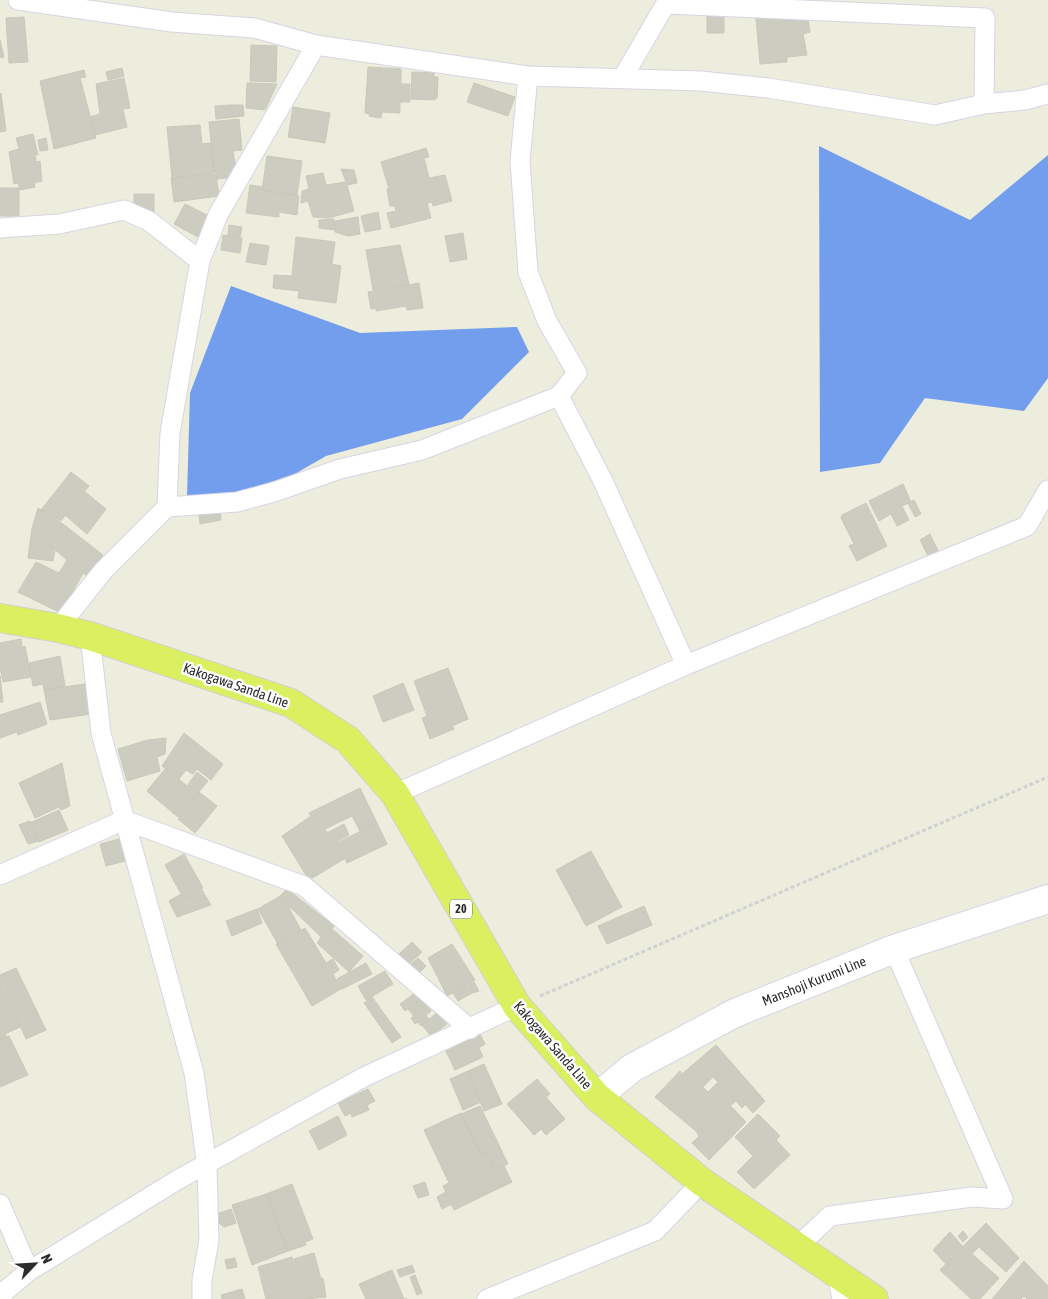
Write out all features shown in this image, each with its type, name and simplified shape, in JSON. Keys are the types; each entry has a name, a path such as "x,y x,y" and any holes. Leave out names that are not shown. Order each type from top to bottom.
{"main road":[{"name":"Kakogawa Sanda Line","path":"0,618 58,628 90,636 291,703 348,740 395,794 516,1006 597,1097 702,1182 797,1247 839,1287 874,1299"},
{"name":"Manshoji Kurumi Line","path":"597,1097 632,1068 735,1013 894,949 1048,898"}],"street":[{"path":"18,0 172,22 254,28 316,44 528,76 701,80 768,88 935,115 984,104 1025,100 1048,94"},
{"path":"623,77 667,2 985,18 984,104"},
{"path":"167,507 170,433 200,261 218,215 316,44"},
{"path":"58,628 103,571 167,507 237,502 265,495 340,469 422,450 559,396 577,373 547,321 528,272 520,161 528,76"},
{"path":"0,228 58,224 124,210 149,221 200,261"},
{"path":"559,396 602,479 686,665"},
{"path":"395,794 686,665 1027,526 1048,490"},
{"path":"90,636 101,733 194,1073 207,1166 209,1240 202,1280 202,1299"},
{"path":"0,875 124,820 304,886 470,1028"},
{"path":"797,1247 830,1216 972,1197 1003,1199 894,949"},
{"path":"0,1299 5,1291 28,1271 179,1179 207,1166 364,1078 516,1006"},
{"path":"487,1299 655,1231 702,1182"},
{"path":"0,1204 28,1271"}],"path":[{"path":"516,1006 1048,777"}],"water":[{"path":"819,146 970,220 1048,155 1048,378 1024,411 925,398 880,463 820,472"},
{"path":"231,286 360,333 517,327 529,352 462,419 326,456 239,506 187,496 190,393"}],"building":[{"path":"807,13 810,32 803,34 807,55 787,57 787,62 760,64 756,18"},
{"path":"707,15 724,16 724,33 707,33"},
{"path":"24,17 28,62 9,63 6,18"},
{"path":"0,40 4,57 0,58"},
{"path":"251,45 277,46 276,82 250,81"},
{"path":"368,67 401,69 401,84 410,84 410,102 400,102 400,113 382,112 381,118 369,116 370,114 365,113"},
{"path":"122,68 124,76 108,80 106,72"},
{"path":"84,70 86,77 80,78 96,138 54,149 40,81"},
{"path":"412,72 434,73 434,77 438,77 437,98 434,100 411,99"},
{"path":"124,78 130,108 123,109 127,127 95,135 90,117 100,114 96,84"},
{"path":"247,83 277,84 265,110 246,108"},
{"path":"474,83 515,97 508,116 467,102"},
{"path":"0,94 6,131 0,132"},
{"path":"243,105 244,116 216,119 215,106"},
{"path":"293,107 330,113 325,143 288,137"},
{"path":"239,119 242,150 233,151 236,170 232,171 233,177 217,179 216,172 214,172 209,122"},
{"path":"200,125 202,144 211,143 214,173 172,178 167,127"},
{"path":"33,134 38,155 35,155 36,162 40,161 42,181 34,183 35,187 20,190 18,183 14,184 9,152 19,149 16,138"},
{"path":"46,138 48,150 40,151 38,140"},
{"path":"426,148 429,157 424,158 429,178 445,175 452,201 433,206 432,202 427,203 431,218 391,228 387,213 396,211 395,206 390,206 387,189 389,189 381,162"},
{"path":"267,156 302,161 297,195 262,190"},
{"path":"341,169 354,170 357,183 347,185 354,211 328,218 313,217 308,201 301,203 302,191 309,189 306,176 323,173 326,185 346,182"},
{"path":"216,174 219,196 174,202 171,178"},
{"path":"250,185 263,187 262,190 299,196 297,215 279,212 279,217 246,213"},
{"path":"0,188 19,188 19,216 0,216"},
{"path":"134,194 154,194 154,212 134,206"},
{"path":"185,204 209,216 198,237 174,224"},
{"path":"378,212 381,229 365,232 361,216"},
{"path":"358,217 360,234 348,236 335,232 335,221"},
{"path":"334,219 335,230 319,228 319,220"},
{"path":"229,225 242,227 240,237 228,235"},
{"path":"463,233 467,259 450,262 445,236"},
{"path":"223,235 242,238 240,253 221,250"},
{"path":"296,237 335,242 332,264 341,266 336,303 298,298 299,291 273,288 274,275 292,276"},
{"path":"250,243 269,246 266,265 246,262"},
{"path":"400,245 409,284 373,290 366,250"},
{"path":"419,283 423,308 407,310 406,306 376,311 376,308 371,309 368,292"},
{"path":"71,472 89,486 61,521 41,510"},
{"path":"903,484 911,502 902,506 909,520 897,526 891,514 879,521 869,501"},
{"path":"85,492 106,509 87,534 66,516"},
{"path":"914,500 921,514 915,517 908,503"},
{"path":"866,503 887,546 857,561 849,546 854,544 841,518 842,515"},
{"path":"38,508 63,524 47,543 55,550 53,561 28,558 32,528"},
{"path":"220,511 221,520 200,524 199,514"},
{"path":"63,524 103,555 87,576 83,573 61,613 18,592 36,562 59,573 67,560 47,543"},
{"path":"930,534 939,553 929,558 920,540"},
{"path":"21,639 22,647 25,646 31,677 3,682 0,667 0,643"},
{"path":"60,656 65,686 44,690 43,684 33,686 29,663"},
{"path":"448,668 468,719 452,726 454,729 430,739 422,718 427,716 414,681"},
{"path":"0,676 3,702 0,702"},
{"path":"403,683 414,710 383,722 373,696"},
{"path":"85,684 91,714 50,720 44,690"},
{"path":"40,702 47,724 18,735 17,732 0,738 0,715"},
{"path":"184,733 223,764 211,780 197,769 193,774 186,770 179,779 162,766"},
{"path":"166,738 165,754 157,757 160,771 127,781 118,749 148,740"},
{"path":"62,763 70,806 61,810 59,807 35,818 19,783"},
{"path":"166,768 187,786 197,772 208,781 178,817 147,791"},
{"path":"360,788 377,823 360,831 352,816 325,829 327,833 344,824 349,835 336,842 344,859 309,880 282,836 311,816 309,813"},
{"path":"199,792 217,806 195,833 178,819"},
{"path":"59,810 68,830 39,842 30,823"},
{"path":"30,821 39,841 28,844 19,825"},
{"path":"377,823 387,844 347,863 337,843"},
{"path":"123,838 129,860 106,866 100,844"},
{"path":"591,851 622,907 586,926 556,870"},
{"path":"184,854 203,888 184,899 165,865"},
{"path":"287,889 334,926 332,929 363,956 349,972 317,943 321,937 286,903 281,895"},
{"path":"202,890 211,905 177,917 169,901 181,894 184,899"},
{"path":"282,895 301,930 278,944 258,909"},
{"path":"644,906 652,925 607,944 598,926"},
{"path":"257,909 262,923 232,936 226,921"},
{"path":"305,928 326,963 333,959 339,970 333,974 341,989 312,1006 276,944"},
{"path":"412,942 422,952 409,964 399,954"},
{"path":"452,944 475,980 447,996 428,958"},
{"path":"418,958 426,966 417,975 409,966"},
{"path":"366,963 372,974 342,989 337,979"},
{"path":"16,968 46,1030 26,1039 0,980 0,975"},
{"path":"385,971 393,984 366,1000 358,986"},
{"path":"474,982 479,991 473,993 469,985"},
{"path":"0,983 20,1027 5,1034 7,1037 0,1040"},
{"path":"468,985 472,993 458,1001 453,993"},
{"path":"415,993 420,1000 405,1011 400,1004"},
{"path":"372,997 401,1037 392,1043 364,1003"},
{"path":"421,998 431,1011 426,1015 429,1019 421,1026 418,1022 415,1024 411,1018 414,1016 408,1009"},
{"path":"438,1012 447,1024 431,1036 422,1025"},
{"path":"480,1034 485,1044 479,1048 483,1057 455,1070 446,1051"},
{"path":"9,1036 28,1075 0,1087 0,1040"},
{"path":"716,1045 765,1101 753,1113 745,1104 742,1108 736,1101 731,1105 727,1101 697,1132 655,1097 680,1071 682,1074","holes":["713,1077 718,1082 708,1092 703,1087"]},
{"path":"484,1064 502,1104 484,1111 468,1071"},
{"path":"468,1071 481,1102 463,1110 450,1079"},
{"path":"537,1079 550,1094 546,1097 565,1119 546,1135 541,1129 534,1135 507,1104"},
{"path":"368,1089 375,1101 367,1105 369,1110 352,1117 351,1113 345,1116 338,1103"},
{"path":"727,1102 746,1122 709,1160 692,1143 699,1136 697,1133"},
{"path":"480,1106 508,1164 494,1170 486,1153 481,1155 461,1114"},
{"path":"461,1113 481,1155 486,1153 494,1170 504,1166 512,1182 454,1210 443,1186 449,1183 424,1130"},
{"path":"758,1114 780,1136 776,1140 790,1155 754,1189 737,1172 753,1156 735,1137"},
{"path":"338,1116 347,1135 319,1150 309,1131"},
{"path":"425,1182 429,1195 418,1198 413,1186"},
{"path":"292,1184 313,1239 305,1242 306,1245 288,1251 266,1194"},
{"path":"446,1192 452,1204 442,1209 437,1197"},
{"path":"266,1194 288,1251 252,1265 232,1205"},
{"path":"231,1209 236,1223 224,1227 219,1223 217,1214"},
{"path":"986,1223 1019,1258 1006,1272 979,1247 972,1254 999,1278 980,1299 971,1299 940,1270"},
{"path":"963,1231 968,1237 963,1242 958,1236"},
{"path":"950,1232 963,1247 946,1264 933,1250"},
{"path":"314,1253 321,1279 323,1278 326,1297 305,1299 294,1259"},
{"path":"292,1257 304,1299 266,1299 258,1267"},
{"path":"235,1258 237,1267 227,1269 225,1260"},
{"path":"1024,1261 1048,1286 1048,1299 1027,1299 1024,1296 1021,1299 992,1299"},
{"path":"412,1265 415,1272 409,1274 407,1267"},
{"path":"407,1267 409,1274 400,1277 397,1270"},
{"path":"392,1270 404,1299 366,1299 359,1284"},
{"path":"415,1275 422,1293 417,1295 410,1277"},
{"path":"242,1289 245,1299 222,1299 221,1295"}]}
